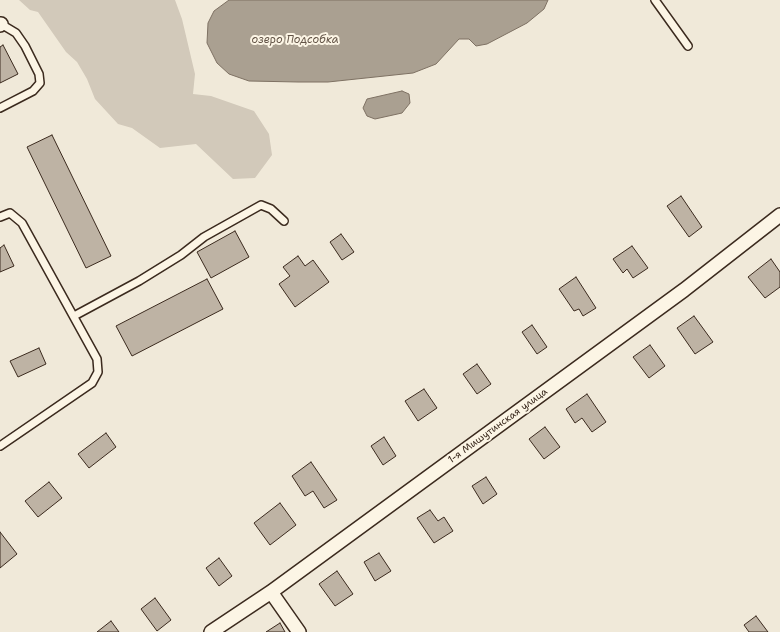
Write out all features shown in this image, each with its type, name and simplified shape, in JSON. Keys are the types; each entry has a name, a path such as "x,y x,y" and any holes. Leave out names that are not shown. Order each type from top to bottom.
{"street":[{"name":"1-я Мишутинская улица","path":"211,632 271,592 677,295 780,215"},
{"path":"271,592 299,632"}],"lane":[{"path":"655,0 688,46"},
{"path":"0,25 16,33 25,46 39,74 40,83 33,91 0,108"},
{"path":"74,316 145,277 181,255 204,236 261,205 272,209 284,221"},
{"path":"0,216 10,213 22,223 97,359 98,372 92,383 0,446"}],"shaded area":[{"path":"19,0 175,0 182,19 195,74 193,94 211,96 254,111 269,134 272,155 255,178 233,179 196,144 160,148 132,128 118,124 95,99 87,79 77,62 66,52 38,12 30,10"}],"water":[{"name":"озеро Подсобка","path":"229,0 548,0 544,9 527,23 487,44 476,46 469,39 459,39 436,64 413,73 328,82 298,82 249,81 229,74 217,63 207,43 208,23 214,11"},
{"path":"402,91 409,94 410,103 402,113 375,119 367,116 363,108 367,99"}],"building":[{"path":"3,45 18,74 0,83 0,47"},
{"path":"52,135 111,256 86,268 27,147"},
{"path":"681,196 702,227 689,237 667,206"},
{"path":"235,231 249,257 211,278 197,252"},
{"path":"341,234 354,252 342,260 330,242"},
{"path":"4,245 14,266 0,272 0,248"},
{"path":"632,246 648,268 633,278 627,269 623,273 613,259"},
{"path":"298,256 305,266 313,260 329,282 295,307 279,284 290,276 283,267"},
{"path":"771,259 780,272 780,287 765,298 748,277"},
{"path":"576,277 596,308 583,316 579,309 574,311 559,289"},
{"path":"207,279 223,309 132,356 116,326"},
{"path":"694,316 713,342 695,354 677,328"},
{"path":"532,325 547,347 537,354 522,332"},
{"path":"650,345 665,366 649,378 633,357"},
{"path":"39,348 46,364 18,377 10,361"},
{"path":"477,364 491,384 477,394 463,374"},
{"path":"424,389 437,408 418,421 405,401"},
{"path":"587,394 606,422 592,432 582,418 575,423 566,409"},
{"path":"545,427 560,447 544,459 529,439"},
{"path":"106,433 116,447 89,468 78,454"},
{"path":"384,437 396,456 383,465 371,446"},
{"path":"311,462 337,500 324,508 313,491 305,496 292,476"},
{"path":"486,477 497,494 483,504 472,486"},
{"path":"49,482 62,498 38,517 25,501"},
{"path":"280,503 296,525 270,545 254,523"},
{"path":"430,510 438,521 444,517 453,531 434,543 417,518"},
{"path":"0,532 17,554 0,568"},
{"path":"379,553 391,571 375,581 364,562"},
{"path":"219,558 232,576 219,586 206,568"},
{"path":"337,571 353,594 335,606 319,584"},
{"path":"155,598 171,620 157,631 141,609"},
{"path":"756,616 768,632 749,632 744,625"},
{"path":"111,621 119,632 97,632"},
{"path":"280,623 285,632 266,632"}]}
